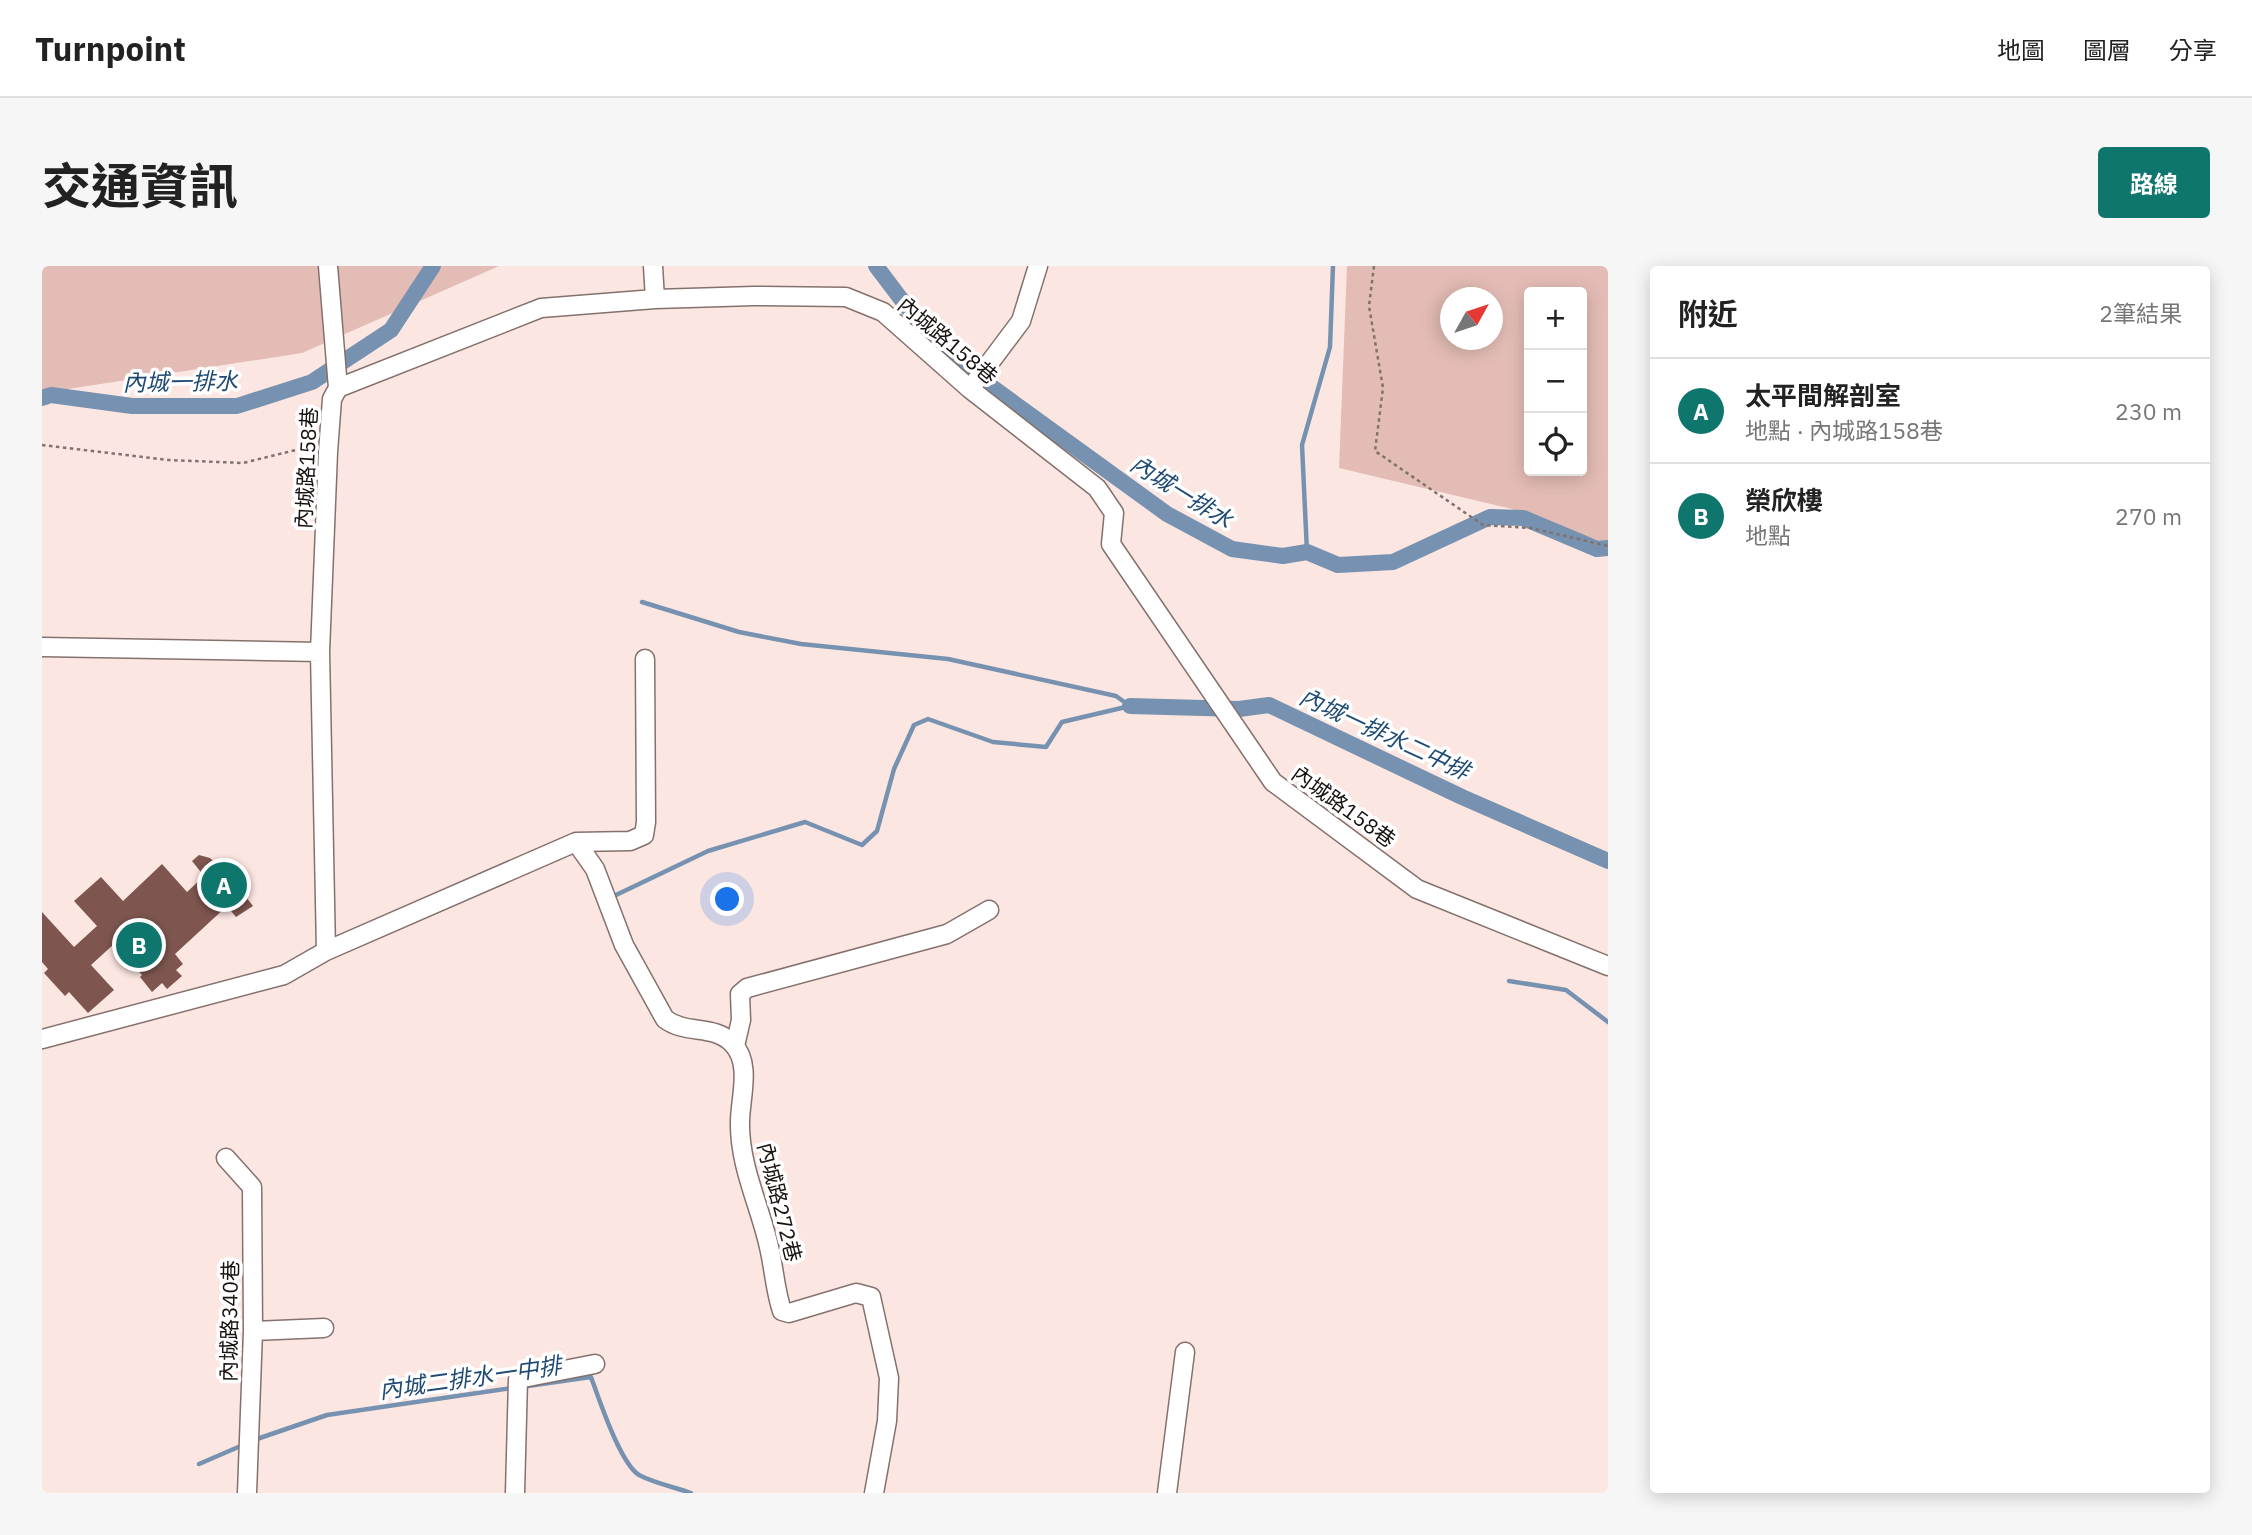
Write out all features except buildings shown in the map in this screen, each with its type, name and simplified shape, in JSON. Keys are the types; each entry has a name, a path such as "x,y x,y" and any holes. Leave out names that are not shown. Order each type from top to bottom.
{"street":[{"path":"328,266 337,382"},
{"path":"653,266 655,299"},
{"path":"972,386 1021,321 1038,266"},
{"name":"內城路158巷","path":"326,951 320,652 329,442 332,399 337,382 541,308 655,299 846,297 883,312 1097,488 1114,513 1111,544 1273,782 1417,889 1608,966"},
{"path":"42,647 320,652"},
{"path":"42,1039 284,975 326,951 576,842 630,841 644,835 645,659"},
{"path":"576,842 595,869 624,945 665,1018 677,1027 710,1031 723,1036 735,1046 741,1020 740,994 747,988 947,934 989,910"},
{"name":"內城路272巷","path":"735,1046 743,1063 741,1144 769,1247 782,1311 789,1313 856,1293 871,1297 889,1378 887,1421 874,1493"},
{"name":"內城路340巷","path":"226,1158 252,1187 253,1331 247,1493"},
{"path":"253,1331 324,1328"},
{"path":"1167,1493 1185,1352"},
{"path":"515,1493 518,1379 595,1364"}],"path":[{"path":"1374,266 1369,306 1384,388 1375,451 1483,525 1531,528 1608,546"},
{"path":"42,444 168,460 243,463 329,442"}],"shaded area":[{"path":"42,266 499,266 302,353 42,393"},
{"path":"1347,266 1608,266 1608,544 1512,509 1339,468"}],"waterway":[{"name":"內城一排水","path":"42,398 51,395 132,406 237,406 312,382 391,330 433,266"},
{"name":"內城一排水","path":"876,266 926,332 967,369 1167,514 1232,549 1283,556 1307,552 1338,565 1393,562 1490,517 1523,518 1597,549 1608,548"},
{"path":"1307,552 1302,445 1330,347 1333,266"},
{"path":"642,602 739,632 801,644 948,659 1116,696 1130,706"},
{"name":"內城一排水二中排","path":"1130,706 1239,709 1269,705 1462,797 1608,861"},
{"path":"616,895 708,851 805,822 862,845 877,831 894,769 914,725 928,719 993,742 1046,747 1062,722 1130,706"},
{"path":"1509,981 1566,990 1608,1022"},
{"name":"內城二排水一中排","path":"528,1386 591,1377 611,1430 632,1468 645,1478 691,1493"},
{"name":"內城二排水一中排","path":"254,1440 327,1415 512,1388"},
{"name":"內城二排水一中排","path":"199,1464 243,1445"}],"place":[{"name":"太平間解剖室","path":"224,885"},
{"name":"榮欣樓","path":"139,945"}]}
